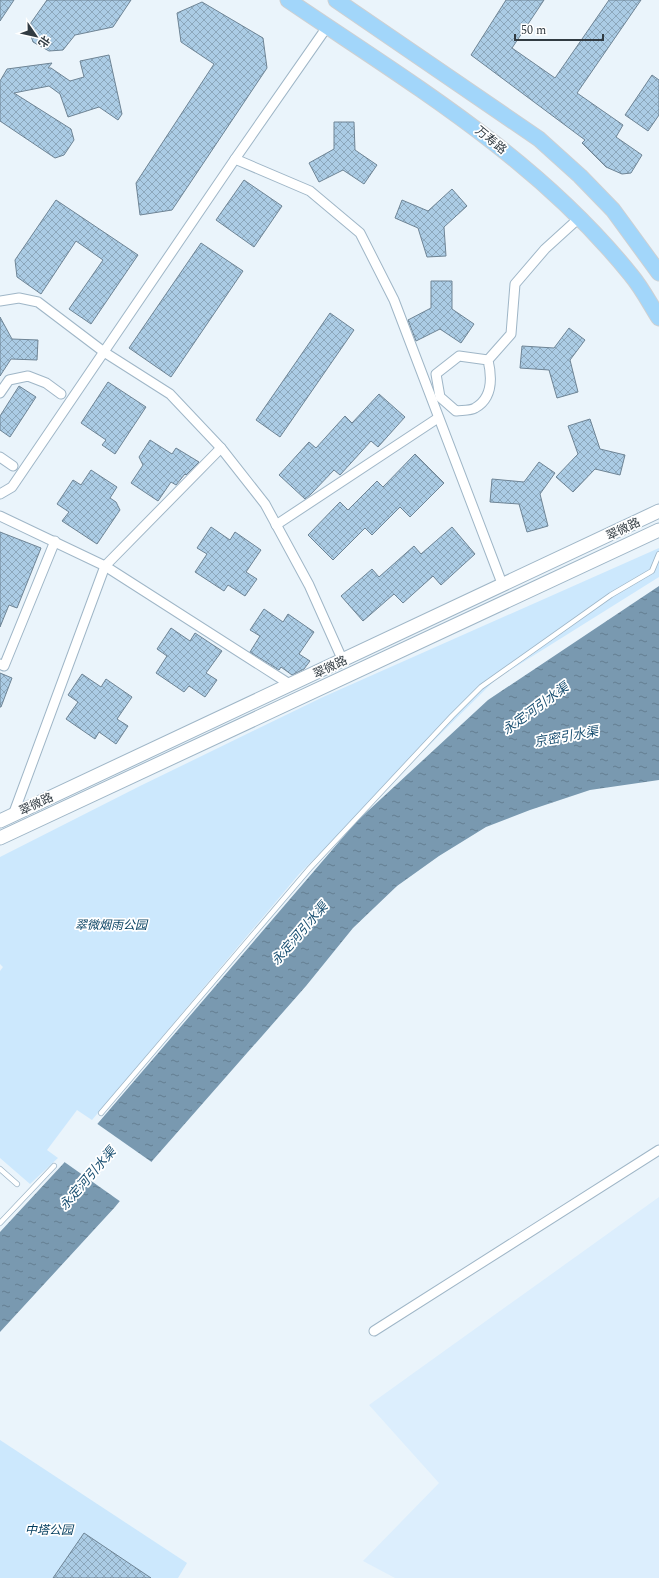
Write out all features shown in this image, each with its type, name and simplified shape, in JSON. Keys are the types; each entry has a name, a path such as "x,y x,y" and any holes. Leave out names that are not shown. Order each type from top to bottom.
{"main road":[{"name":"万寿路","path":"288,0 470,124 547,187 603,243 632,276 659,318"},
{"path":"336,0 539,139 580,176 613,210 659,273"},
{"name":"翠微路","path":"0,821 503,586 659,511"},
{"name":"翠微路","path":"0,838 659,530"}],"street":[{"path":"0,494 12,487 235,159 327,27"},
{"path":"235,159 310,191 360,233 394,300 503,586"},
{"path":"488,360 511,334 515,284 545,249 578,219"},
{"path":"0,302 19,298 38,302 104,352 170,394 222,448 265,504 309,585 343,661"},
{"path":"459,356 488,360 491,375 490,388 474,408 456,411 440,397 436,374 459,356"},
{"path":"0,393 10,380 28,376 46,383 61,394"},
{"path":"276,525 438,418"},
{"path":"13,815 105,566 222,448"},
{"path":"0,457 13,466"},
{"path":"0,516 105,566 291,685"},
{"path":"0,664 4,666 55,541"},
{"path":"374,1330 659,1150"}],"lane":[{"path":"101,1114 310,868 452,716 482,687 611,595 652,571 659,554"},
{"path":"0,1223 54,1166"},
{"path":"0,1169 17,1184"}],"shaded area":[{"path":"659,1197 659,1578 395,1578 363,1561 439,1483 369,1405"}],"green space":[{"name":"翠微烟雨公园","path":"659,548 659,577 496,679 300,873 92,1120 77,1110 47,1150 58,1158 30,1184 0,1158 0,971 3,967 0,964 0,857 140,786 323,697"},
{"name":"中塔公园","path":"0,1440 187,1563 178,1578 0,1578"}],"water":[{"path":"659,586 659,780 590,790 530,810 486,827 439,856 397,886 353,928 306,986 153,1160 115,1207 0,1332 0,1232 63,1164 356,822 488,700"}],"pier":[{"path":"96,1123 153,1163 121,1202 63,1161"}],"building":[{"path":"0,0 14,0 0,21"},
{"path":"47,0 131,0 113,27 75,35 63,50 49,51 33,42 28,27"},
{"path":"506,0 544,0 512,48 555,78 609,0 641,0 577,93 623,125 616,137 642,155 631,173 622,174 606,167 582,143 585,140 471,55"},
{"path":"202,2 263,38 267,68 172,210 140,215 136,183 214,64 181,42 177,13"},
{"path":"109,55 122,114 118,120 99,107 68,117 60,94 49,86 14,93 71,129 74,140 64,155 55,158 0,121 0,81 7,69 52,63 48,68 51,68 70,81 84,77 80,61"},
{"path":"652,75 659,80 659,115 648,131 625,115"},
{"path":"334,122 354,122 355,150 377,165 364,184 343,170 319,182 309,163 334,149"},
{"path":"244,180 282,206 254,247 216,220"},
{"path":"452,189 467,206 444,227 446,256 427,257 418,228 395,218 402,200 428,211"},
{"path":"56,200 138,255 91,324 69,309 103,260 76,241 41,294 17,277 15,260"},
{"path":"201,243 243,271 171,377 129,348"},
{"path":"431,281 452,281 452,309 474,324 461,343 440,329 416,341 408,320 431,308"},
{"path":"330,313 354,330 280,437 256,420"},
{"path":"0,317 12,339 38,340 37,360 11,359 0,376"},
{"path":"569,328 585,340 570,360 578,392 557,398 549,370 520,368 522,346 554,348"},
{"path":"108,382 146,407 115,454 102,445 106,440 81,423"},
{"path":"19,386 36,397 10,437 0,430 0,416"},
{"path":"379,394 405,417 378,447 371,441 340,475 334,470 305,499 279,475 309,442 316,448 345,416 352,423"},
{"path":"590,419 600,449 625,455 620,475 595,469 573,492 556,477 578,454 568,426"},
{"path":"150,440 172,454 176,448 199,462 186,475 185,474 176,485 171,482 158,501 131,483 143,465 139,457"},
{"path":"415,454 444,483 410,517 400,507 372,535 365,528 333,560 308,535 340,502 348,510 377,481 383,487"},
{"path":"539,462 555,473 540,494 548,526 527,532 519,504 490,502 492,479 524,482"},
{"path":"91,470 117,487 110,498 116,502 120,510 97,544 62,521 69,512 57,504 73,480 81,485"},
{"path":"211,527 230,540 235,532 261,550 246,572 257,579 245,596 228,585 224,591 195,572 207,554 197,548"},
{"path":"452,527 475,554 441,585 433,576 403,603 394,594 363,621 341,596 372,569 379,577 414,546 421,554"},
{"path":"0,532 41,548 17,608 9,605 0,627"},
{"path":"264,609 283,622 288,614 314,632 299,654 310,661 304,669 292,675 281,667 279,670 250,652 260,636 250,630"},
{"path":"171,628 190,641 195,633 222,651 206,673 217,680 205,697 189,686 184,692 156,673 167,656 157,649"},
{"path":"0,673 12,678 1,707 0,707"},
{"path":"82,674 101,687 106,679 132,697 117,719 128,726 116,744 99,732 95,739 66,719 78,702 68,695"},
{"path":"84,1533 151,1578 53,1578"}],"water label":[{"name":"永定河引水渠","path":"535,708"},
{"name":"京密引水渠","path":"566,736"},
{"name":"永定河引水渠","path":"299,933"},
{"name":"永定河引水渠","path":"87,1178"}]}
